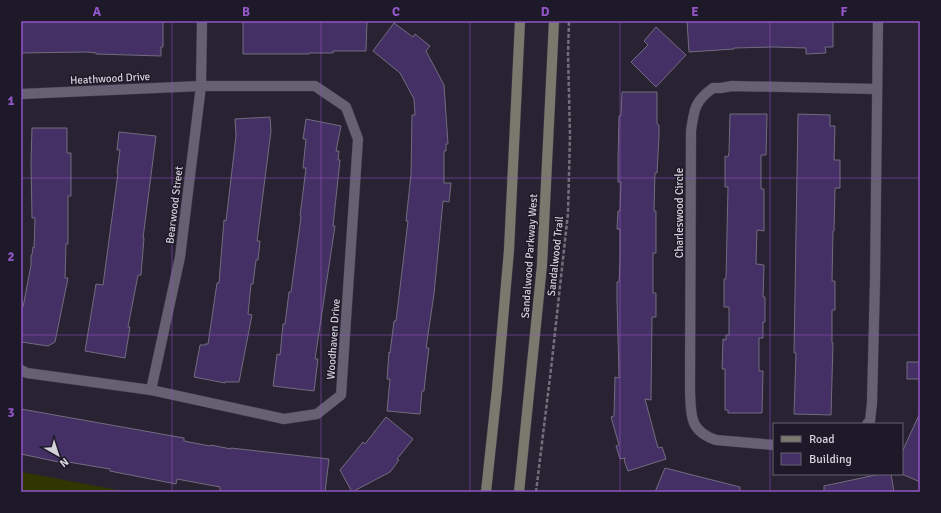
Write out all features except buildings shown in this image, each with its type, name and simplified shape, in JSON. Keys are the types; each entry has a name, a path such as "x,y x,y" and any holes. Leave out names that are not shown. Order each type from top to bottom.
{"main road":[{"name":"Sandalwood Parkway West","path":"486,492 497,389 508,250 520,21"},
{"name":"Sandalwood Parkway West","path":"519,492 542,265 554,21"}],"street":[{"name":"Bearwood Street","path":"151,390 180,257 201,86 202,21"},
{"path":"868,423 870,421 872,403 878,21"},
{"name":"Heathwood Drive","path":"21,94 201,86"},
{"name":"Woodhaven Drive","path":"21,370 27,373 151,390 284,419 317,414 341,395 358,139 346,107 316,86 201,86"},
{"name":"Charleswood Circle","path":"773,445 716,440 707,437 693,424 690,390 691,131 693,113 696,104 713,88 732,86 877,89"}],"path":[{"name":"Sandalwood Trail","path":"536,492 568,213 570,136 568,54 569,21"}],"green space":[{"path":"21,472 129,492 21,492"}]}
